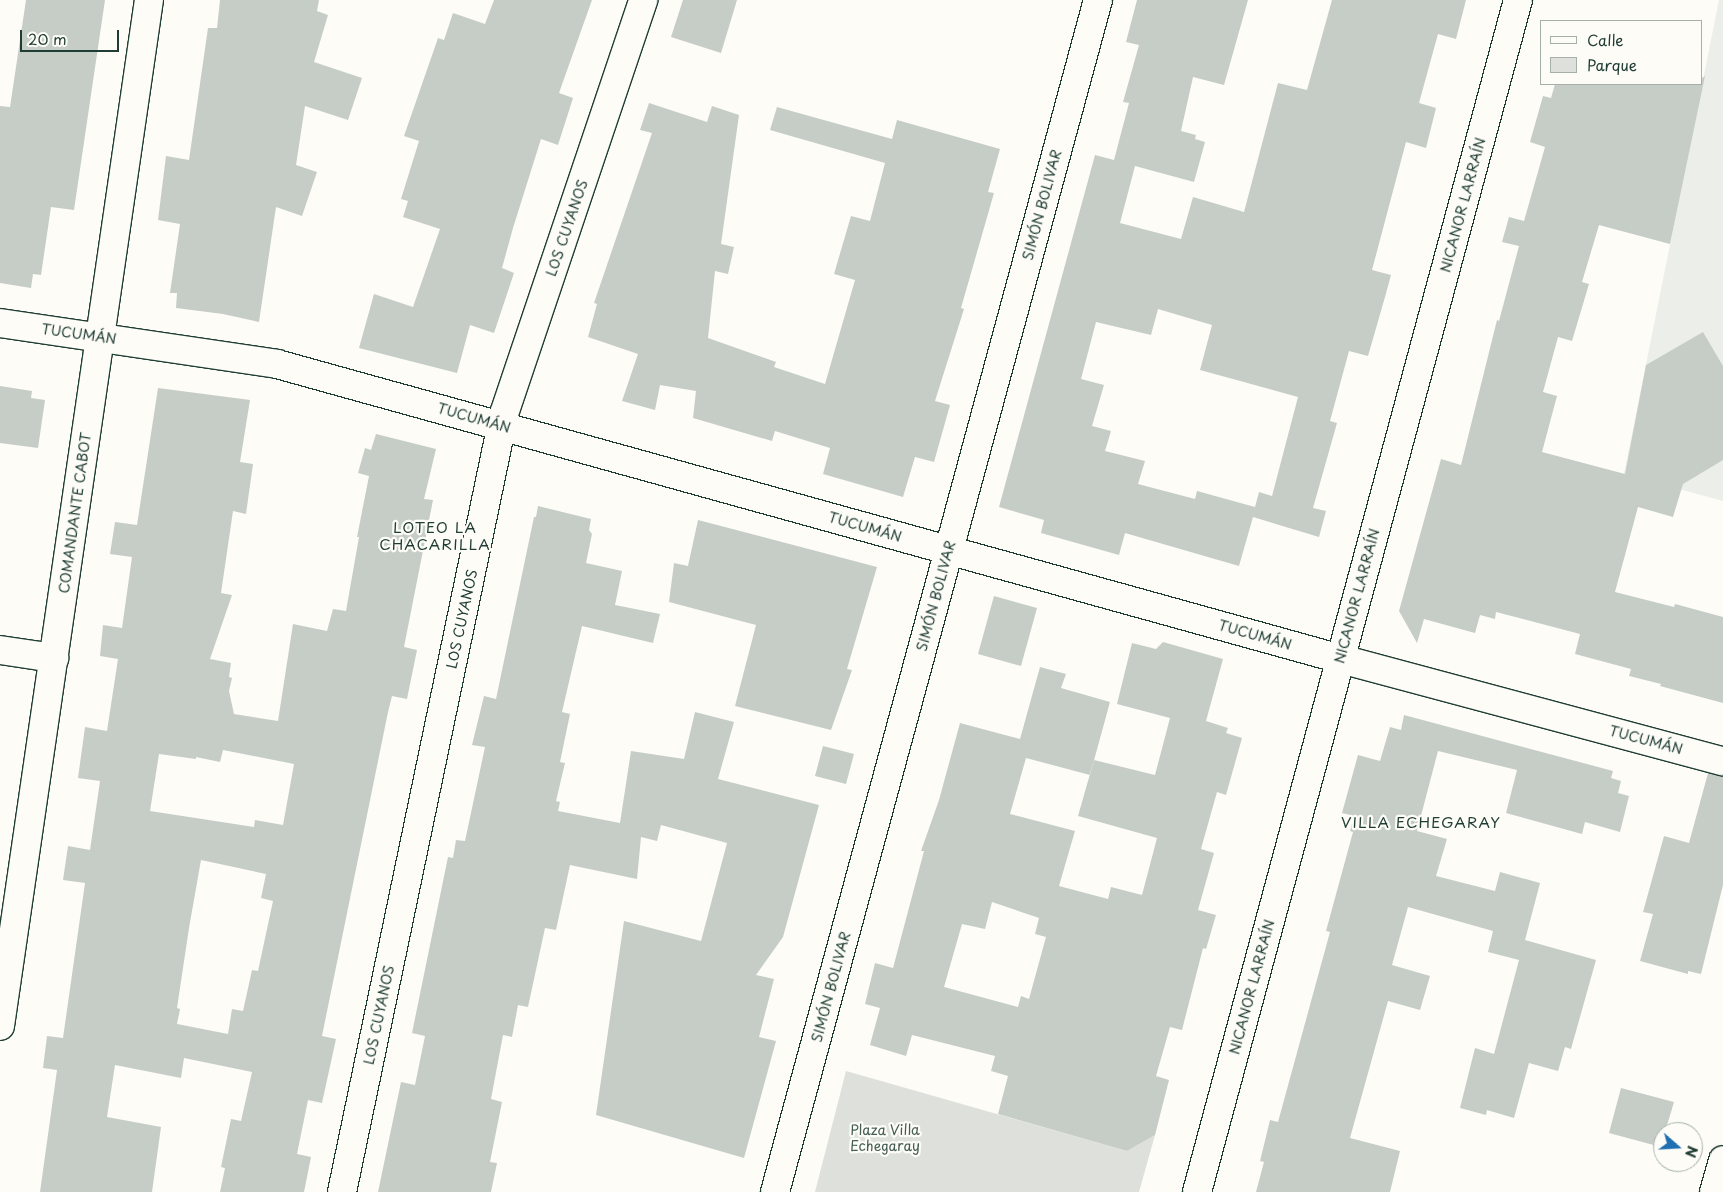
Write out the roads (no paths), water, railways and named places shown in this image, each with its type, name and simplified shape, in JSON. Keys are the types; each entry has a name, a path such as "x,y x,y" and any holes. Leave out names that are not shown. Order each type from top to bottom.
{"street":[{"name":"COMANDANTE CABOT","path":"0,1026 149,0"},
{"name":"LOS CUYANOS","path":"342,1192 502,426 643,0"},
{"name":"SIMÓN BOLIVAR","path":"775,1192 1098,0"},
{"name":"NICANOR LARRAÍN","path":"1197,1192 1518,0"},
{"name":"TUCUMÁN","path":"0,323 277,364 1340,659 1723,761"},
{"path":"0,650 54,658"},
{"path":"1714,1192 1723,1160"}],"district":[{"name":"LOTEO LA CHACARILLA","path":"435,534"},
{"name":"VILLA ECHEGARAY","path":"1421,822"}],"park label":[{"name":"Plaza Villa Echegaray","path":"885,1138"}]}
